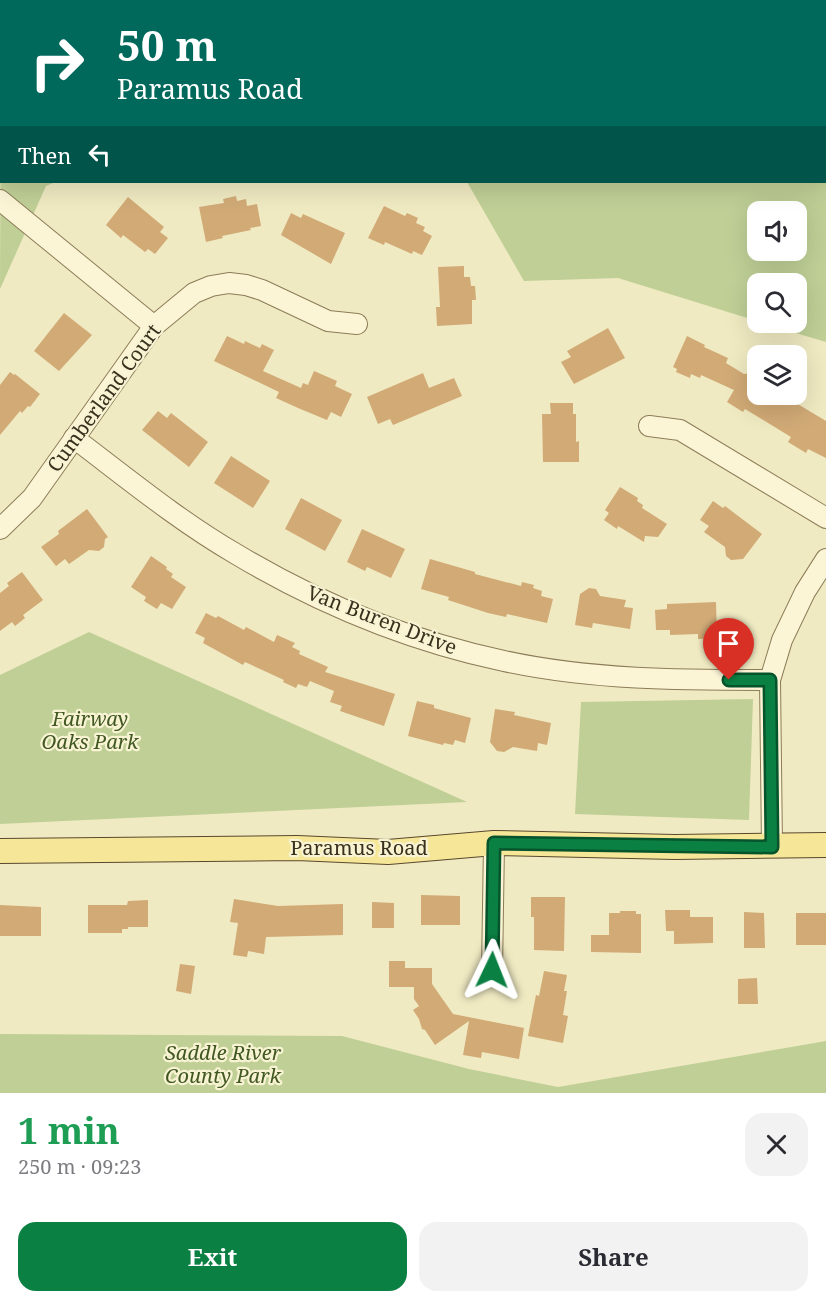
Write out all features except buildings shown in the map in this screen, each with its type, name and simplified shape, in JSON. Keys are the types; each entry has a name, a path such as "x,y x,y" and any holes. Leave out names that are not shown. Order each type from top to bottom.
{"main road":[{"name":"Paramus Road","path":"0,851 297,848 388,852 494,843 772,847 826,845"}],"street":[{"path":"0,200 154,326"},
{"name":"Cumberland Court","path":"0,530 32,498 154,326 194,293 211,286 229,283 246,285 262,290 328,321 357,324"},
{"path":"649,426 680,430 826,518"},
{"name":"Van Buren Drive","path":"74,438 197,530 236,554 289,584 410,635 506,662 555,670 677,680 770,680"},
{"path":"772,847 770,680 782,640 805,592 826,559"},
{"path":"492,970 494,843"}],"green space":[{"path":"0,183 53,183 46,186 0,289"},
{"path":"468,183 826,183 826,342 796,333 807,333 807,273 747,273 747,318 618,278 524,281"},
{"name":"Fairway Oaks Park","path":"89,632 467,802 0,824 0,675"},
{"path":"753,699 749,820 575,814 581,702"},
{"name":"Saddle River County Park","path":"0,1034 342,1036 469,1069 558,1087 826,1041 826,1093 0,1093"}],"route":[{"path":"492,970 494,843 772,847 770,680 729,680"}]}
